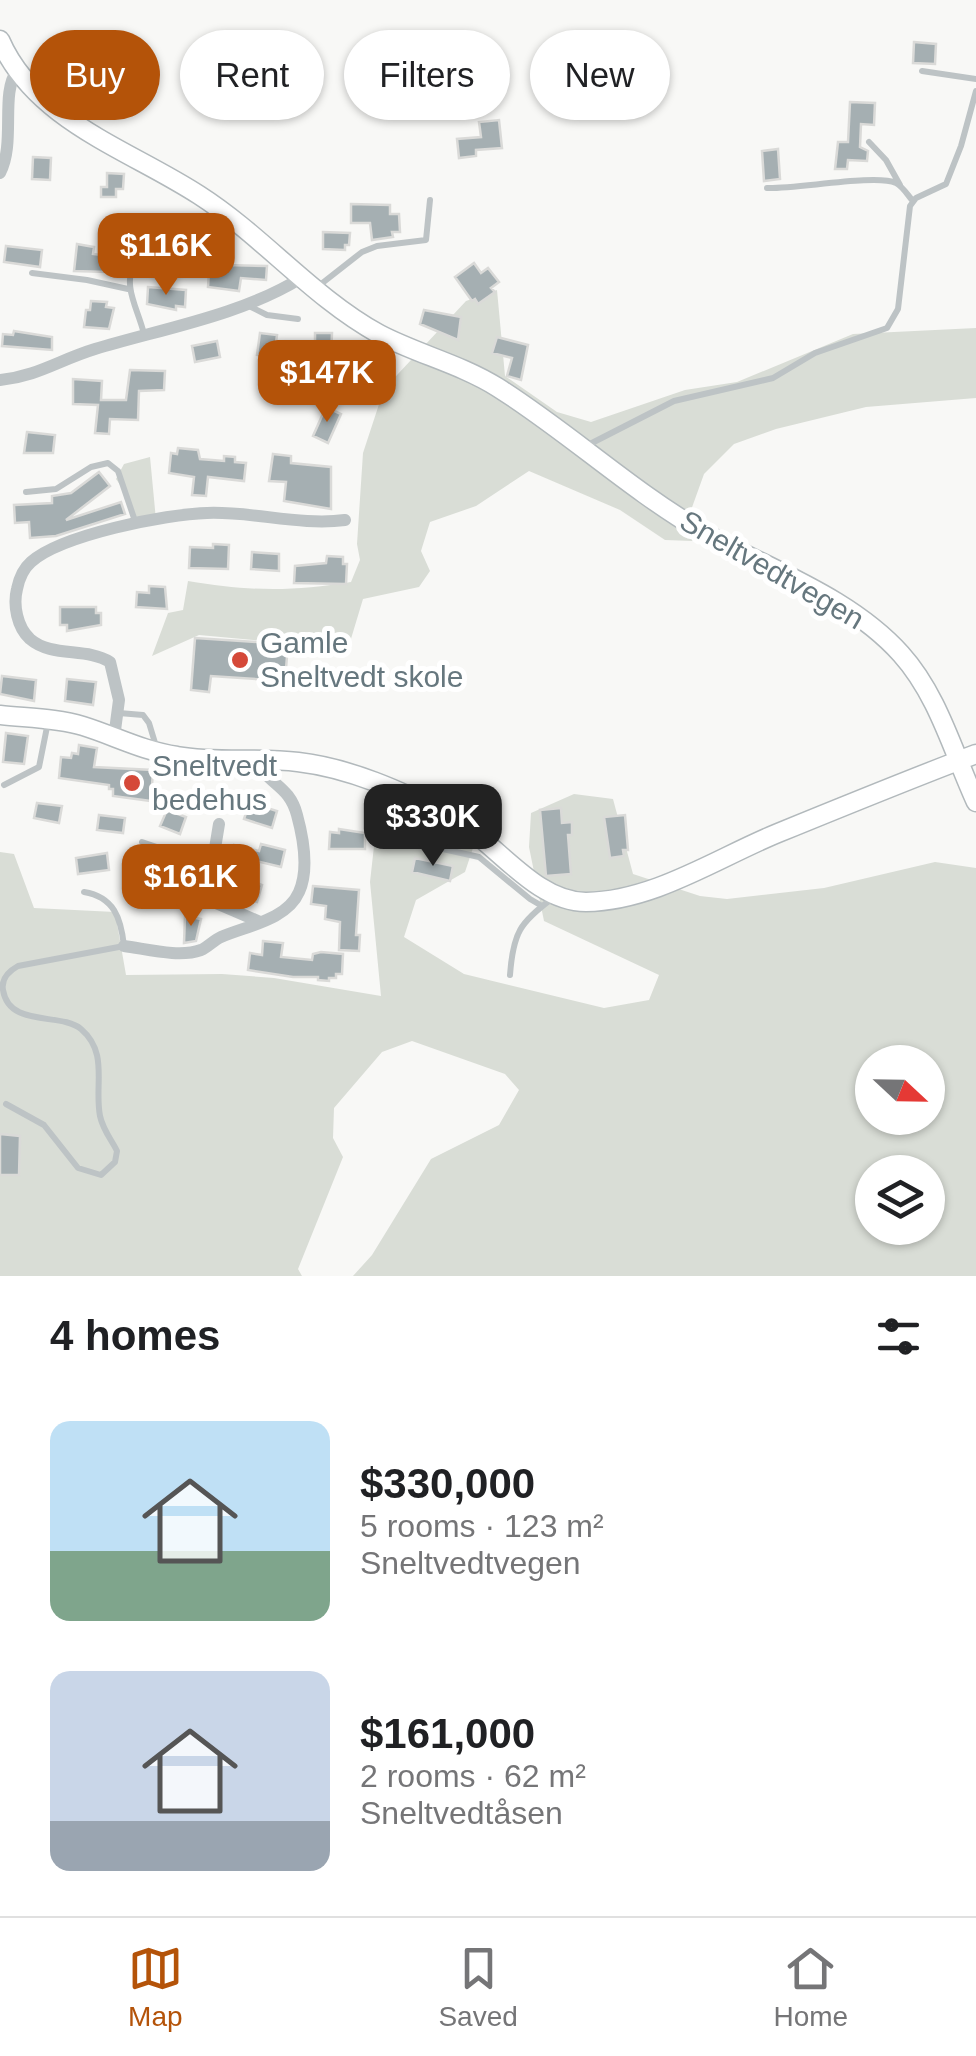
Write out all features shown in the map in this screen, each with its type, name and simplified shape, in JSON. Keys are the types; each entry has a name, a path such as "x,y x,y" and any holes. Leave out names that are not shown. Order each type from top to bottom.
{"main road":[{"name":"Sneltvedtvegen","path":"0,40 17,71 39,96 66,117 204,198 308,284 380,334 493,384 698,529 832,600 876,630 918,675 976,802"},
{"path":"0,716 82,726 156,752 200,760 258,760 326,767 416,800 470,829 536,885 549,901 601,901 656,887 976,754"}],"street":[{"path":"0,172 6,156 8,83 17,71"},
{"path":"0,380 17,380 91,350 308,284"},
{"path":"114,738 119,713 110,662 32,641 18,619 16,594 22,572 42,554 136,523 207,512 345,520"},
{"path":"124,946 170,952 200,950 286,909 296,898 304,860 300,828 291,797 264,773 258,760"},
{"path":"211,899 210,865 219,824"},
{"path":"192,894 260,922"}],"lane":[{"path":"922,70 976,79"},
{"path":"584,448 674,400 774,378 815,353 888,328 898,309 906,220 912,200 946,184 976,91"},
{"path":"869,142 912,200"},
{"path":"767,188 879,179 900,186"},
{"path":"308,284 377,246 426,240 430,200"},
{"path":"144,335 128,290 128,278 135,259 158,256"},
{"path":"32,274 87,280 128,290"},
{"path":"244,303 267,316 298,319"},
{"path":"26,492 56,489 91,467 108,464 118,470 136,523"},
{"path":"119,713 143,715 152,731 156,752"},
{"path":"4,785 39,767 48,720"},
{"path":"142,842 210,865"},
{"path":"434,847 478,858 530,899 549,901"},
{"path":"6,1104 44,1125 78,1168 101,1175 115,1162 117,1151 104,1130 100,1114 100,1063 90,1039 72,1023 40,1021 20,1011 7,1000 2,988 7,974 18,966 124,946 121,922 114,908 102,896 84,892"},
{"path":"510,975 523,923 549,901"}],"shaded area":[{"path":"497,290 505,376 557,412 591,422 685,390 737,382 853,334 976,328 976,398 866,407 776,429 734,444 704,474 690,513 693,541 665,540 620,510 529,471 476,506 430,522 421,551 430,571 419,587 363,599 347,652 319,657 286,643 199,635 152,656 168,613 183,610 188,581 270,589 351,582 360,560 357,544 363,453 384,389 466,301"},
{"path":"150,457 156,520 135,525 125,492 116,479 124,464"},
{"path":"381,783 475,842 465,872 416,900 404,937 464,974 604,1008 649,1000 659,975 544,921 529,847 531,813 574,794 613,799 633,874 700,896 727,899 824,888 935,862 976,868 976,1276 353,1276 372,1255 431,1159 499,1125 519,1090 505,1074 412,1041 382,1052 334,1108 333,1138 343,1157 298,1269 302,1276 0,1276 0,852 14,854 34,908 115,912 126,975 274,978 381,996 370,882"}],"building":[{"path":"914,42 936,44 935,64 913,63"},
{"path":"850,102 875,103 874,125 861,124 860,147 868,151 867,161 848,160 847,169 835,169 838,142 848,142"},
{"path":"499,120 502,148 476,150 476,156 459,158 457,139 481,137 479,122"},
{"path":"778,149 780,179 764,181 762,151"},
{"path":"33,157 51,158 50,180 32,179"},
{"path":"107,173 124,174 123,189 116,189 116,197 101,197 101,187 107,187"},
{"path":"351,204 390,205 390,214 399,214 400,232 372,240 370,223 351,223"},
{"path":"137,231 176,236 173,254 158,249 135,249"},
{"path":"323,232 350,233 349,245 345,245 345,250 323,249"},
{"path":"77,244 94,247 93,254 110,256 108,272 74,271"},
{"path":"6,246 42,250 40,267 4,262"},
{"path":"474,263 481,273 488,268 499,282 491,288 495,292 478,304 455,277"},
{"path":"225,265 267,266 266,280 241,278 239,291 208,287 209,271 224,272"},
{"path":"148,287 186,290 185,307 176,306 176,310 147,304"},
{"path":"91,301 107,302 106,307 114,308 109,329 84,327"},
{"path":"424,310 461,317 458,340 420,324"},
{"path":"14,331 52,337 52,350 2,346 3,334 13,335"},
{"path":"260,333 277,335 274,357 257,355"},
{"path":"315,333 332,333 331,357 315,357"},
{"path":"497,337 528,345 521,380 507,376 512,358 492,353"},
{"path":"217,341 220,357 195,362 192,346"},
{"path":"130,370 165,371 164,390 139,391 138,420 110,419 109,434 95,433 98,405 73,404 73,379 102,381 101,400 126,400"},
{"path":"326,407 341,414 328,443 313,436"},
{"path":"27,432 55,435 53,453 24,453"},
{"path":"178,448 198,450 200,459 224,461 224,456 235,457 235,462 246,463 244,481 208,477 206,496 192,495 194,477 169,473 171,453 177,454"},
{"path":"273,454 291,456 291,463 331,467 331,509 284,501 286,482 269,481"},
{"path":"99,472 110,486 66,520 121,502 125,514 56,536 30,538 29,522 15,523 14,505 52,503 52,496 71,493"},
{"path":"213,544 229,545 228,569 189,568 190,547 213,548"},
{"path":"252,552 279,554 279,571 251,569"},
{"path":"327,556 343,557 343,564 347,564 346,584 294,583 295,566 326,563"},
{"path":"149,586 165,587 167,609 136,607 137,592 149,593"},
{"path":"60,607 96,607 96,613 101,613 101,625 67,631 67,625 60,625"},
{"name":"Gamle Sneltvedt skole","path":"195,638 288,644 285,681 211,676 209,692 191,690"},
{"path":"2,676 36,680 34,701 0,694"},
{"path":"67,679 96,682 93,705 65,701"},
{"path":"6,733 28,736 24,764 3,762"},
{"path":"79,745 97,748 94,767 153,770 151,801 113,796 109,785 59,778 61,757 78,754"},
{"path":"252,795 266,799 264,807 277,811 272,828 244,819"},
{"path":"37,803 62,806 59,823 34,818"},
{"path":"561,808 562,823 572,822 572,835 568,835 571,874 546,876 540,810"},
{"path":"167,810 186,817 180,834 160,826"},
{"path":"99,815 125,818 123,833 97,830"},
{"path":"625,815 628,850 623,850 624,856 610,858 604,817"},
{"path":"339,829 365,833 365,849 329,849 330,832 339,833"},
{"path":"261,844 285,850 281,867 244,858 240,876 262,885 257,902 233,895 235,887 227,885 234,845 259,851"},
{"path":"107,853 109,870 78,874 76,858"},
{"path":"415,858 453,866 450,881 412,872"},
{"path":"135,862 163,870 158,889 130,881"},
{"path":"313,886 359,890 359,951 339,950 340,922 325,919 326,906 311,904"},
{"path":"185,916 201,919 196,941 184,943"},
{"path":"263,941 283,943 281,957 312,960 313,954 321,952 343,954 342,974 329,981 248,970 250,953 262,955"},
{"path":"0,1134 20,1136 19,1175 0,1175"}],"place":[{"name":"Gamle Sneltvedt skole","path":"240,660"},
{"name":"Sneltvedt bedehus","path":"132,783"}]}
